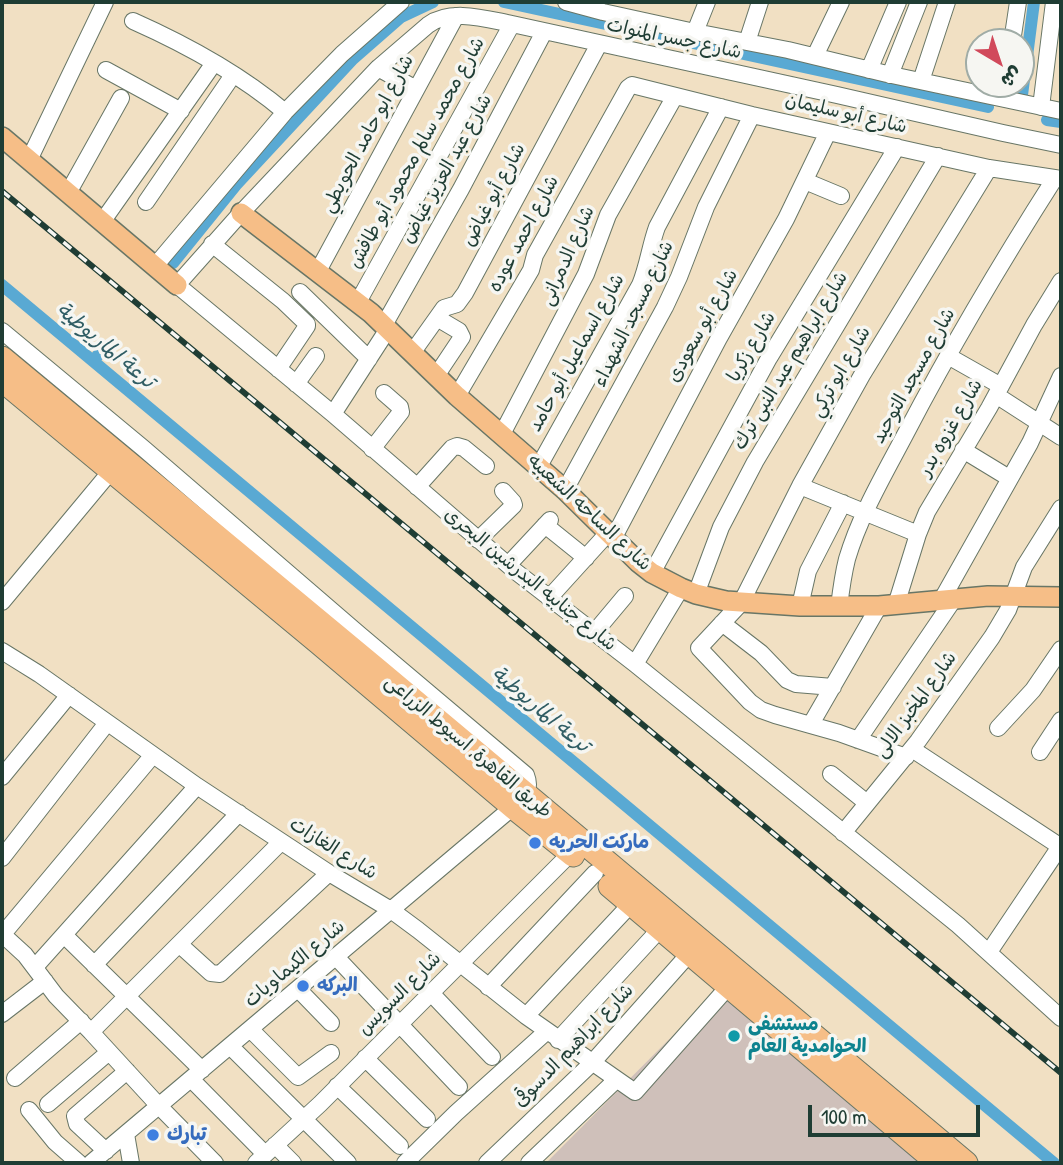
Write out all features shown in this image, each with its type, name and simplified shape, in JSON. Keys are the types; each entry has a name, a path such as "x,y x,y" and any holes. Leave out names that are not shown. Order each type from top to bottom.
{"highway":[{"name":"طريق القاهرة, اسيوط الزراعى","path":"2,358 368,662 520,801 571,853 938,1163"},
{"name":"طريق القاهرة, اسيوط الزراعى","path":"2,380 309,634 520,801 966,1163"}],"main road":[{"name":"شارع جنابيه البدرشين البحرى","path":"2,137 177,285"},
{"name":"شارع الساحه الشعبيه","path":"241,213 358,302 457,396 565,490 638,562 652,573 689,591 741,603 839,607 1014,596 1061,597"}],"street":[{"path":"29,160 105,2"},
{"path":"155,266 285,112 342,54 401,2"},
{"name":"شارع جسر المنوات","path":"566,2 605,7 695,32 815,56 890,75 965,87"},
{"path":"695,32 707,2"},
{"path":"747,42 760,2"},
{"path":"815,56 841,2"},
{"path":"869,69 898,2"},
{"path":"890,75 919,2"},
{"path":"920,81 947,2"},
{"path":"1012,28 1013,3"},
{"path":"1041,107 1056,9"},
{"name":"شارع جسر المنوات","path":"177,285 212,244 379,68 434,20 448,16 512,24 1061,145"},
{"name":"شارع ابو حامد الحويطي","path":"318,271 456,16"},
{"path":"134,21 258,90 285,112"},
{"name":"شارع محمد سالم محمود أبو طافش","path":"358,302 512,24"},
{"name":"شارع عبد العزيز غياض","path":"333,414 369,359 544,32"},
{"name":"شارع أبو غياض","path":"412,353 446,307 457,304 465,293 598,44"},
{"path":"102,222 214,64"},
{"path":"379,68 416,89"},
{"path":"106,70 181,111"},
{"path":"146,202 233,75"},
{"name":"شارع أبو سليمان","path":"626,92 632,85 989,168 1058,178"},
{"name":"شارع احمد عوده","path":"457,396 531,270 535,255 626,92"},
{"name":"شارع الدمرانى","path":"502,434 581,283 608,215 675,96"},
{"path":"68,193 121,98"},
{"name":"شارع جسر المنوات","path":"1021,98 1041,107 1061,111"},
{"name":"شارع اسماعيل أبو حامد","path":"539,466 640,285 657,227 721,107"},
{"name":"شارع مسجد الشهداء","path":"565,490 665,307 700,220 752,115"},
{"name":"شارع أبو سعودى","path":"549,598 610,536 786,219 828,132"},
{"name":"شارع زكريا","path":"652,573 769,358 897,147"},
{"name":"شارع ابراهيم عبد النبى ترك","path":"635,664 689,591 749,473 938,156"},
{"name":"شارع ابو تركي","path":"811,724 775,715 755,706 699,647 741,603 800,485 862,375 989,168"},
{"name":"شارع مسجد التوحيد","path":"839,607 847,559 866,513 986,289 1058,178"},
{"path":"805,181 841,196"},
{"path":"212,244 283,300 307,324 278,369"},
{"name":"شارع غزوه بدر","path":"811,724 887,605 927,512 1061,281"},
{"name":"شارع جنابيه البدرشين البحرى","path":"177,285 333,414 508,565 635,664 989,952 1061,1018"},
{"path":"300,292 369,359"},
{"path":"436,376 462,337 459,331 437,318"},
{"path":"2,331 153,456 526,775 528,783 520,801"},
{"path":"296,384 316,356"},
{"path":"948,356 1061,437"},
{"path":"858,740 948,600 1009,478 1030,443 1061,376"},
{"path":"372,449 401,412 400,407 384,393"},
{"path":"416,487 454,446 461,446 486,466"},
{"path":"963,450 1009,478"},
{"path":"2,602 111,471"},
{"path":"800,485 918,534"},
{"path":"478,540 514,505 503,491"},
{"path":"800,606 808,571 843,503"},
{"name":"شارع المخبز الالى","path":"843,833 909,753 1000,624 1024,567 1061,508"},
{"path":"508,565 548,522 586,558"},
{"path":"594,633 625,596"},
{"path":"722,622 761,653 787,680 796,684 833,687"},
{"path":"998,728 1033,690 1061,649"},
{"name":"شارع الغازات","path":"2,651 281,842 391,910 552,1036 635,1092 728,987"},
{"path":"2,777 69,695"},
{"path":"1040,752 1061,720"},
{"path":"2,858 107,723"},
{"path":"811,724 909,753 1061,846 989,952"},
{"path":"153,755 2,934 14,944 56,996 215,1163"},
{"path":"831,774 867,803"},
{"path":"2,1014 40,974 64,935 197,786"},
{"name":"شارع الكيماويات","path":"91,1163 520,801"},
{"path":"94,965 239,814"},
{"path":"15,1078 127,996 281,842"},
{"name":"شارع السويس","path":"265,1154 304,1119 571,853"},
{"path":"179,944 211,973 220,974 329,873"},
{"path":"488,987 595,873"},
{"path":"526,1016 631,904"},
{"path":"405,1163 501,1072 552,1036 660,929"},
{"path":"64,935 127,996 265,1154 293,1163"},
{"name":"شارع ابراهيم الدسوقى","path":"486,1163 592,1063 690,954"},
{"path":"336,957 459,1087"},
{"path":"298,989 331,1023"},
{"path":"431,993 492,1057"},
{"path":"250,1029 299,1077 331,1053"},
{"path":"230,1046 348,1163"},
{"path":"48,1104 109,1052"},
{"path":"365,1058 427,1119"},
{"path":"106,1151 77,1124 75,1116 127,1071"},
{"path":"529,1163 617,1080"},
{"path":"337,1086 400,1146"},
{"path":"29,1110 55,1142 79,1163"},
{"path":"126,1134 131,1163"}],"shaded area":[{"name":"مستشفى الحوامدية العام","path":"719,989 929,1163 546,1163"}],"waterway":[{"path":"173,263 236,185 353,59 401,17 433,2"},
{"path":"504,2 988,107"},
{"path":"1031,28 1034,2"},
{"path":"1047,120 1061,122"},
{"name":"ترعة الماريوطية","path":"2,285 1054,1163"},
{"path":"93,361 105,347"}],"railway":[{"path":"2,191 1061,1073"}],"place":[{"name":"ماركت الحريه","path":"535,843"},
{"name":"البركه","path":"303,986"},
{"name":"مستشفى الحوامدية العام","path":"734,1036"},
{"name":"تبارك","path":"153,1135"}]}
